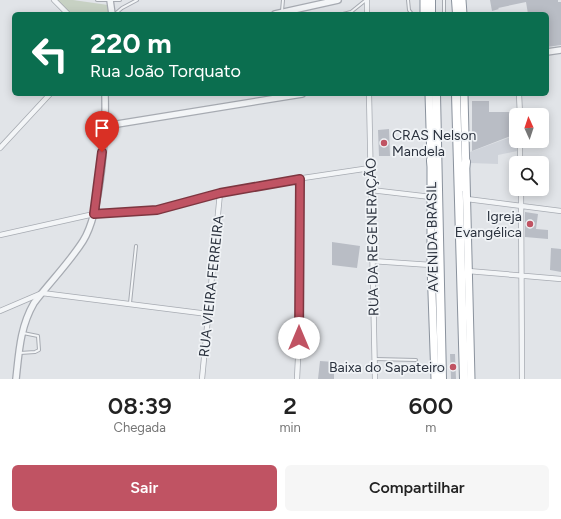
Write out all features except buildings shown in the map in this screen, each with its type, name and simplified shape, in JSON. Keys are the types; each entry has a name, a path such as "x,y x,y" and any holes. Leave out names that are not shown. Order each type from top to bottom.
{"highway":[{"path":"424,0 424,12"},
{"path":"431,0 431,12"},
{"path":"456,0 457,12"},
{"path":"462,0 463,12"},
{"name":"AVENIDA BRASIL","path":"429,96 431,265 435,379"},
{"name":"AVENIDA BRASIL","path":"436,96 442,379"},
{"name":"AVENIDA BRASIL","path":"456,96 464,379"},
{"path":"464,96 471,379"},
{"path":"431,161 434,179 438,324 441,338"},
{"path":"458,204 466,162"}],"street":[{"path":"54,0 66,12"},
{"path":"283,12 338,0"},
{"path":"367,0 367,12"},
{"path":"110,1 112,12"},
{"path":"549,52 561,50"},
{"path":"0,148 48,96"},
{"path":"16,379 21,332 28,313 83,241 94,214 106,126 105,96"},
{"path":"106,126 290,96"},
{"name":"RUA DA REGENERAÇÃO","path":"369,96 375,379"},
{"path":"520,96 520,108"},
{"path":"0,235 94,214 157,210 220,193 370,168"},
{"path":"296,379 299,338 300,179"},
{"path":"371,190 431,197"},
{"name":"RUA VIEIRA FERREIRA","path":"202,379 220,193"},
{"path":"521,196 522,379"},
{"path":"467,199 561,211"},
{"path":"372,261 431,265"},
{"path":"468,271 561,279"},
{"path":"0,311 42,293 208,314"}],"lane":[{"path":"97,0 120,0"},
{"path":"119,11 137,0"},
{"path":"278,12 283,0"},
{"path":"350,12 367,0"},
{"path":"408,0 410,12"},
{"path":"444,0 444,12"},
{"path":"130,304 136,246"},
{"path":"19,353 35,352 38,350 38,336 21,332"},
{"path":"375,359 416,360"}],"shaded area":[{"path":"509,138 509,148 517,148 517,151 498,155 498,164 470,163 470,152"}],"green space":[{"path":"54,0 73,0 108,5 110,12 66,12"}],"place":[{"name":"CRAS Nelson Mandela","path":"384,143"},
{"name":"Igreja Evangélica","path":"530,224"},
{"name":"Baixa do Sapateiro","path":"453,367"}],"route":[{"path":"102,152 94,214 157,210 220,193 263,184 300,179 299,338"}]}
